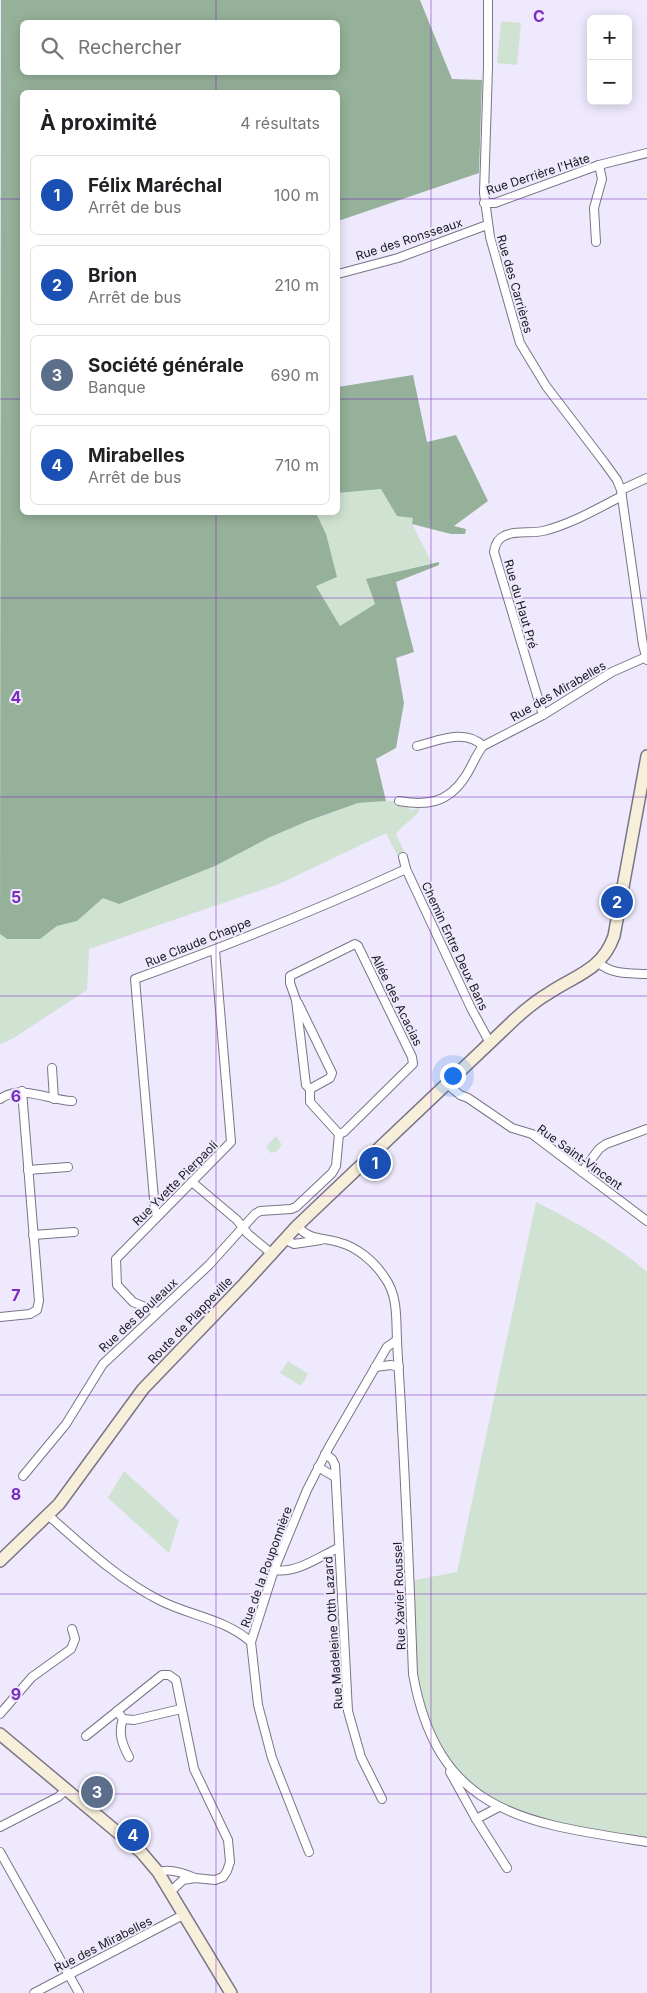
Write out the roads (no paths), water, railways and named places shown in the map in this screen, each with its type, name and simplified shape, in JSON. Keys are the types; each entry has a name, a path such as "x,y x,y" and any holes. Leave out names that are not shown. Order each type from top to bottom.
{"street":[{"name":"Rue des Carrières","path":"488,0 484,203 487,225 520,343 546,386 617,480 622,493 646,659"},
{"name":"Rue Derrière l'Hâte","path":"484,203 495,203 599,165 647,153"},
{"name":"Rue Derrière l'Hâte","path":"596,242 594,208 602,179 599,165"},
{"name":"Rue des Ronsseaux","path":"340,273 398,258 487,225"},
{"name":"Rue du Haut Pré","path":"543,715 494,552 496,544 506,534 542,531 572,521 647,478"},
{"name":"Rue des Mirabelles","path":"482,746 543,715 612,672 646,659"},
{"path":"399,801 417,805 426,804 443,797 459,785 482,746 472,738 459,736 417,746"},
{"path":"647,756 646,770 614,936 606,955 599,963 608,970 615,972 647,974"},
{"name":"Chemin Entre Deux Bans","path":"403,857 406,869 471,1008 490,1043"},
{"name":"Rue Claude Chappe","path":"157,1216 149,1150 135,979 215,950 406,869"},
{"name":"Allée des Acacias","path":"296,1000 306,1085 310,1089 310,1102 339,1134 344,1132 409,1070 413,1064 412,1057 357,945 353,944 290,976 290,983 296,1000 332,1073 330,1078 310,1089"},
{"name":"Rue Yvette Pierpaoli","path":"157,1312 133,1302 117,1285 116,1259 231,1142 215,950"},
{"name":"Route de Plappeville","path":"0,1561 48,1515 68,1492 100,1445 143,1389 297,1226 528,1007 599,963"},
{"path":"52,1068 54,1099"},
{"name":"Rue Saint-Vincent","path":"447,1084 460,1095 468,1098 512,1128 532,1134 647,1221"},
{"path":"0,1317 30,1314 37,1310 39,1300 22,1091"},
{"path":"0,1099 9,1093 22,1091 54,1099 72,1101"},
{"path":"582,1172 599,1149 606,1144 647,1129"},
{"path":"243,1228 260,1211 296,1207 332,1173 336,1166 339,1134"},
{"path":"28,1170 68,1167"},
{"path":"192,1182 271,1253"},
{"name":"Rue Xavier Roussel","path":"297,1226 306,1234 323,1240"},
{"name":"Rue des Bouleaux","path":"24,1476 66,1424 103,1364 209,1265 243,1228"},
{"path":"33,1235 74,1232"},
{"name":"Rue Xavier Roussel","path":"284,1239 294,1244 323,1240 337,1241 364,1255 387,1280 393,1293 399,1367 413,1674 420,1706 432,1738 447,1763 472,1790 499,1807 521,1817 546,1824 647,1842"},
{"name":"Rue de la Pouponnière","path":"48,1515 100,1559 152,1596 183,1611 227,1625 251,1642 274,1570 318,1467 387,1346 397,1340"},
{"path":"376,1367 391,1365 399,1367"},
{"name":"Rue Madeleine Otth Lazard","path":"325,1454 332,1459 335,1465 348,1711 361,1757 382,1799"},
{"path":"318,1467 335,1477"},
{"name":"Rue Madeleine Otth Lazard","path":"274,1570 292,1570 338,1548"},
{"path":"0,1714 32,1677 71,1650 75,1639 72,1629"},
{"path":"251,1642 258,1705 272,1758 309,1852"},
{"path":"86,1736 158,1678 165,1674 176,1680 180,1710 194,1769 228,1840 230,1862 223,1877 215,1880 195,1878 170,1870 158,1872"},
{"path":"117,1711 123,1719 134,1720 180,1710"},
{"path":"123,1719 121,1726 122,1740 129,1756"},
{"path":"0,1734 129,1840 158,1872 230,1993"},
{"path":"447,1763 455,1782 476,1819 507,1868"},
{"path":"0,1827 58,1797 66,1790"},
{"path":"476,1819 499,1807"},
{"path":"0,1852 79,1993"},
{"path":"170,1892 183,1880 195,1878"},
{"name":"Rue des Mirabelles","path":"34,1993 183,1915"}],"place":[{"name":"Brion","path":"617,902"},
{"name":"Félix Maréchal","path":"375,1163"},
{"name":"Société générale","path":"97,1792"},
{"name":"Mirabelles","path":"133,1835"}]}
